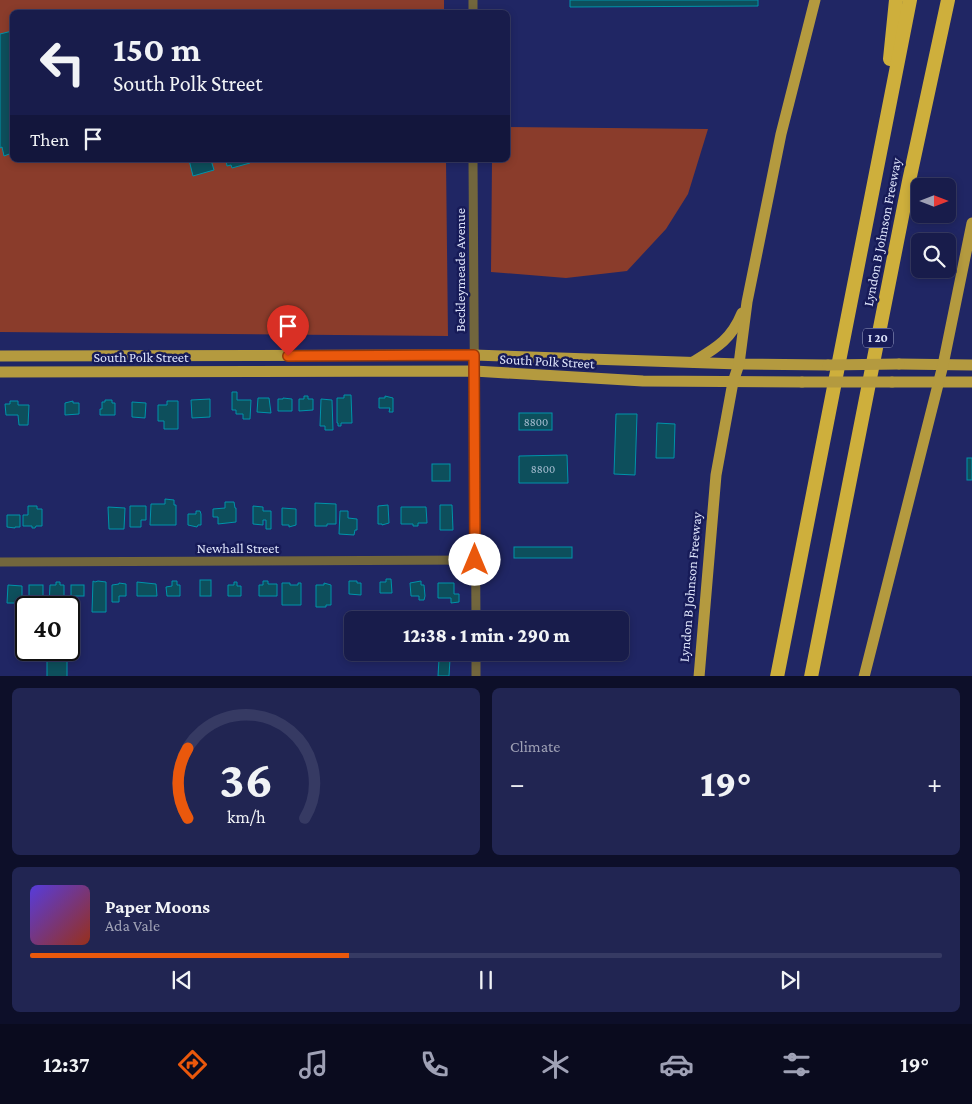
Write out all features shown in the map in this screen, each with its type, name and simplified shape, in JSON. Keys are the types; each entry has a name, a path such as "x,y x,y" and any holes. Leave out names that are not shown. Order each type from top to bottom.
{"highway":[{"path":"885,126 896,0"},
{"name":"Lyndon B Johnson Freeway","path":"777,676 910,0"},
{"name":"Lyndon B Johnson Freeway","path":"811,676 909,181 948,0"}],"main road":[{"name":"Lyndon B Johnson Freeway","path":"698,676 716,476 733,382 739,364 747,302 781,134 815,0"},
{"path":"864,676 943,365 972,223"},
{"path":"692,363 722,344 736,324 747,302"},
{"name":"South Polk Street","path":"0,356 474,355 739,364 972,365"},
{"path":"214,356 214,372"},
{"name":"South Polk Street","path":"0,372 474,372 643,381 972,382"}],"street":[{"name":"Beckleymeade Avenue","path":"473,162 476,611"},
{"name":"Newhall Street","path":"0,562 475,560"},
{"path":"476,661 476,676"}],"shaded area":[{"path":"0,0 444,0 444,10 10,10 10,162 446,162 448,336 0,332"},
{"path":"510,127 708,129 688,194 666,229 627,271 566,278 491,272 492,162 510,162"}],"building":[{"path":"570,0 758,0 758,6 570,7"},
{"path":"10,32 10,154 4,156 2,147 0,148 0,34"},
{"path":"190,162 212,162 214,170 193,176"},
{"path":"226,162 250,163 232,168 231,165 227,166"},
{"path":"232,392 237,392 237,400 251,400 250,419 243,419 243,414 236,414 236,410 232,410"},
{"path":"344,395 351,395 352,423 341,423 341,426 338,426 337,398 344,398"},
{"path":"304,396 308,396 308,399 313,399 313,410 299,411 299,399 304,399"},
{"path":"385,396 393,398 393,412 389,412 390,408 379,408 379,398 385,398"},
{"path":"258,398 269,398 271,413 257,412"},
{"path":"210,399 210,417 192,418 191,400"},
{"path":"278,399 292,399 292,411 278,411"},
{"path":"321,399 332,400 333,430 325,430 325,426 320,426"},
{"path":"105,400 112,400 112,403 115,403 115,415 100,415 102,402 105,402"},
{"path":"10,401 18,401 18,405 29,405 28,425 19,425 18,415 6,415 5,404 10,404"},
{"path":"73,401 73,403 79,403 79,414 65,415 65,403"},
{"path":"167,401 178,401 178,429 164,429 164,421 158,421 158,405 167,405"},
{"path":"132,402 146,403 145,418 132,417"},
{"path":"519,413 552,413 552,430 519,430"},
{"path":"616,414 637,414 635,475 614,474"},
{"path":"657,423 675,424 674,458 656,458"},
{"path":"567,455 568,483 519,483 519,456"},
{"path":"967,458 972,458 972,480 967,480"},
{"path":"432,464 450,464 450,481 432,481"},
{"path":"165,499 174,500 174,505 176,505 176,525 150,525 151,504 165,504"},
{"path":"225,502 234,502 236,522 218,524 218,517 213,517 213,509 225,508"},
{"path":"315,503 336,504 336,524 315,526"},
{"path":"388,505 389,523 378,524 378,506"},
{"path":"440,505 452,505 453,530 440,530"},
{"path":"28,506 37,506 37,509 42,509 42,526 32,528 32,526 23,526 23,515 28,515"},
{"path":"130,506 146,506 146,520 141,520 141,527 130,527"},
{"path":"253,506 263,507 263,511 271,511 271,529 266,529 266,520 263,520 263,525 253,524"},
{"path":"108,507 125,508 124,529 109,529"},
{"path":"401,507 426,507 427,523 418,523 418,526 401,524"},
{"path":"282,508 296,509 296,525 289,527 289,525 282,525"},
{"path":"196,511 200,511 201,525 197,527 188,525 188,514 196,514"},
{"path":"340,511 348,511 348,518 357,519 357,530 355,530 354,535 339,534"},
{"path":"7,515 20,515 20,527 7,527"},
{"path":"514,547 572,547 572,558 514,558"},
{"path":"386,579 391,579 392,593 380,593 380,582 386,582"},
{"path":"200,580 211,580 211,596 200,596"},
{"path":"93,581 106,582 106,612 92,612"},
{"path":"172,581 177,581 177,585 180,585 180,596 167,596 166,587 172,586"},
{"path":"263,581 268,581 268,584 277,584 277,596 259,596 259,585 263,585"},
{"path":"349,581 361,583 361,595 349,594"},
{"path":"421,581 421,585 424,585 424,600 419,600 419,596 411,596 410,583"},
{"path":"56,582 60,582 60,585 64,585 64,596 50,596 50,585 56,585"},
{"path":"137,582 156,584 157,596 137,596"},
{"path":"234,582 237,582 237,586 241,586 241,596 228,596 228,585 234,585"},
{"path":"282,583 298,585 298,583 301,583 301,605 282,605"},
{"path":"324,583 331,585 331,605 316,607 316,585 324,585"},
{"path":"438,583 454,583 454,594 459,594 459,602 451,603 451,598 438,598"},
{"path":"126,584 126,596 119,596 119,602 112,602 112,585"},
{"path":"8,585 22,586 22,596 15,596 15,603 7,603"},
{"path":"29,585 43,585 43,596 29,596"},
{"path":"71,585 84,585 84,596 71,596"},
{"path":"47,661 67,661 67,676 47,676"},
{"path":"439,661 450,661 449,676 438,676"}],"route":[{"path":"288,356 474,355 475,560"}]}
